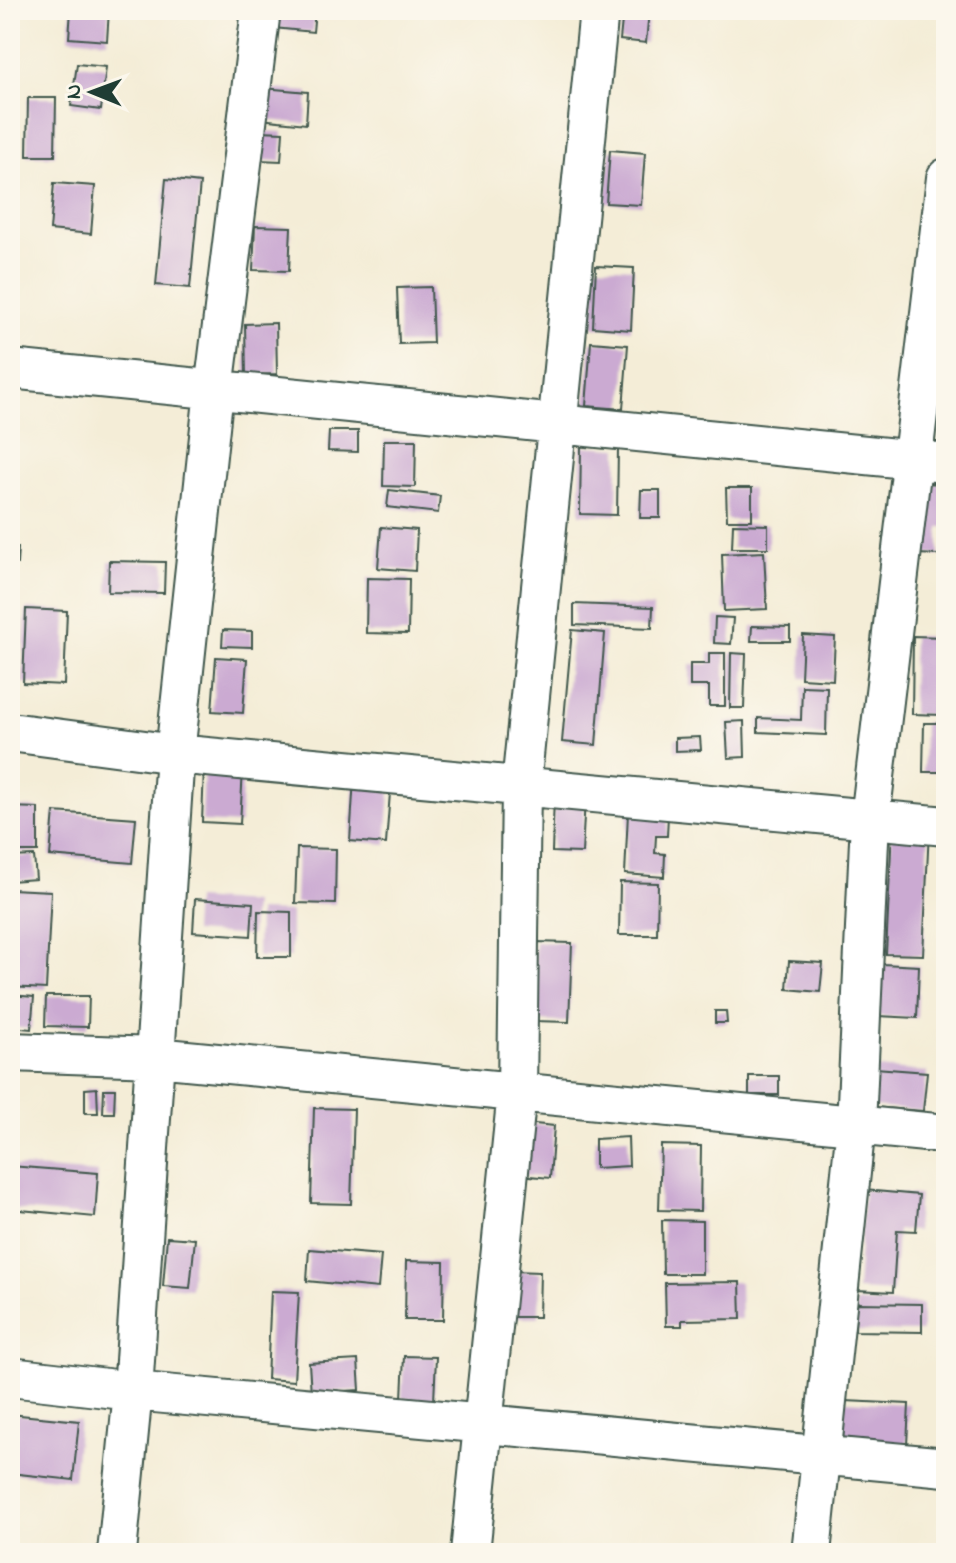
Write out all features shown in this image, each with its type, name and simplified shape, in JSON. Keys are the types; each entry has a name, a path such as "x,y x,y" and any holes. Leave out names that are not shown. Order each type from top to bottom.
{"street":[{"path":"117,1553 133,1391 175,754 214,390 261,10"},
{"path":"470,1553 517,1092 521,786 599,10"},
{"path":"811,1553 856,1125 870,819 929,461 946,178"},
{"path":"10,369 929,461"},
{"path":"10,732 175,754 946,826"},
{"path":"10,1052 156,1057 946,1134"},
{"path":"10,1377 946,1467"}],"building":[{"path":"71,10 109,10 107,41 69,38"},
{"path":"275,10 315,10 313,32 274,28"},
{"path":"623,10 649,10 646,43 620,40"},
{"path":"77,64 106,67 101,110 71,106"},
{"path":"263,88 308,92 306,124 260,119"},
{"path":"28,98 56,98 55,156 27,156"},
{"path":"260,131 283,132 281,161 259,160"},
{"path":"610,150 645,153 641,205 606,203"},
{"path":"166,179 200,183 190,288 156,285"},
{"path":"54,183 95,186 91,234 50,230"},
{"path":"255,226 291,227 289,271 253,270"},
{"path":"596,266 634,268 631,330 593,327"},
{"path":"431,287 433,343 399,344 397,288"},
{"path":"276,323 277,374 246,375 245,324"},
{"path":"591,342 628,345 623,409 586,406"},
{"path":"329,431 358,431 358,452 328,451"},
{"path":"384,440 416,440 415,487 383,486"},
{"path":"581,446 618,448 617,515 580,514"},
{"path":"919,483 946,484 946,527 939,527 939,555 917,554"},
{"path":"726,488 752,488 752,520 727,520"},
{"path":"389,490 440,496 438,513 387,507"},
{"path":"641,490 660,490 660,518 640,518"},
{"path":"10,492 16,492 15,538 10,538"},
{"path":"733,524 768,525 768,548 732,548"},
{"path":"381,527 417,530 415,571 378,568"},
{"path":"10,547 18,548 17,564 10,564"},
{"path":"764,552 767,609 724,611 722,554"},
{"path":"109,561 165,562 164,593 108,592"},
{"path":"367,578 409,579 408,634 366,633"},
{"path":"574,604 653,607 652,628 574,625"},
{"path":"26,609 67,611 64,685 23,683"},
{"path":"715,617 733,618 731,644 714,643"},
{"path":"752,626 790,627 790,641 751,641"},
{"path":"223,630 252,631 252,647 222,646"},
{"path":"572,630 605,633 596,745 562,742"},
{"path":"803,635 835,637 833,680 801,678"},
{"path":"913,636 943,637 943,715 912,714"},
{"path":"709,653 725,653 725,706 709,706 709,686 690,686 690,664 709,664"},
{"path":"731,653 746,654 744,708 730,708"},
{"path":"216,657 247,659 243,713 212,711"},
{"path":"802,686 827,687 826,735 758,732 758,718 801,720"},
{"path":"744,721 745,757 728,758 726,722"},
{"path":"924,723 946,723 946,772 923,772"},
{"path":"700,737 701,750 675,751 675,738"},
{"path":"204,767 243,768 240,824 202,822"},
{"path":"354,778 391,780 386,844 350,841"},
{"path":"554,797 585,798 582,853 552,852"},
{"path":"10,807 38,808 38,852 10,852"},
{"path":"54,812 136,818 132,863 50,856"},
{"path":"628,813 668,815 667,836 656,836 655,853 665,854 664,877 625,874"},
{"path":"892,829 929,830 923,955 886,954"},
{"path":"297,848 336,849 335,904 295,903"},
{"path":"34,856 36,879 10,881 10,857"},
{"path":"620,882 658,883 657,935 619,935"},
{"path":"10,889 51,891 46,989 10,987"},
{"path":"195,899 253,903 251,936 193,932"},
{"path":"258,911 291,912 291,957 257,957"},
{"path":"535,942 572,943 569,1022 533,1021"},
{"path":"789,961 823,963 820,992 787,989"},
{"path":"882,964 919,966 917,1018 878,1016"},
{"path":"943,984 946,984 946,1016 942,1015"},
{"path":"10,995 34,997 31,1029 10,1027"},
{"path":"46,996 89,996 88,1027 45,1026"},
{"path":"715,1011 726,1011 727,1023 715,1023"},
{"path":"875,1068 927,1072 923,1111 872,1107"},
{"path":"749,1076 779,1076 779,1095 749,1095"},
{"path":"97,1088 98,1113 85,1113 85,1089"},
{"path":"104,1089 115,1089 114,1113 103,1113"},
{"path":"314,1108 354,1109 351,1204 311,1203"},
{"path":"525,1123 554,1126 550,1178 520,1175"},
{"path":"628,1137 629,1166 595,1168 595,1139"},
{"path":"661,1145 701,1146 700,1211 659,1210"},
{"path":"10,1166 98,1173 95,1217 10,1209"},
{"path":"864,1190 919,1195 916,1231 897,1230 893,1292 857,1290"},
{"path":"662,1220 702,1221 702,1274 663,1274"},
{"path":"167,1237 195,1239 190,1288 163,1286"},
{"path":"309,1249 381,1255 378,1288 307,1281"},
{"path":"406,1261 444,1262 443,1320 405,1320"},
{"path":"512,1271 540,1272 539,1317 510,1317"},
{"path":"740,1282 741,1319 682,1320 682,1326 666,1326 665,1283"},
{"path":"271,1291 299,1292 294,1381 267,1379"},
{"path":"856,1303 922,1304 922,1332 855,1331"},
{"path":"404,1356 436,1357 434,1401 402,1398"},
{"path":"358,1360 360,1390 311,1393 309,1363"},
{"path":"845,1401 909,1404 907,1445 843,1441"},
{"path":"10,1414 79,1421 73,1480 10,1473"}]}
